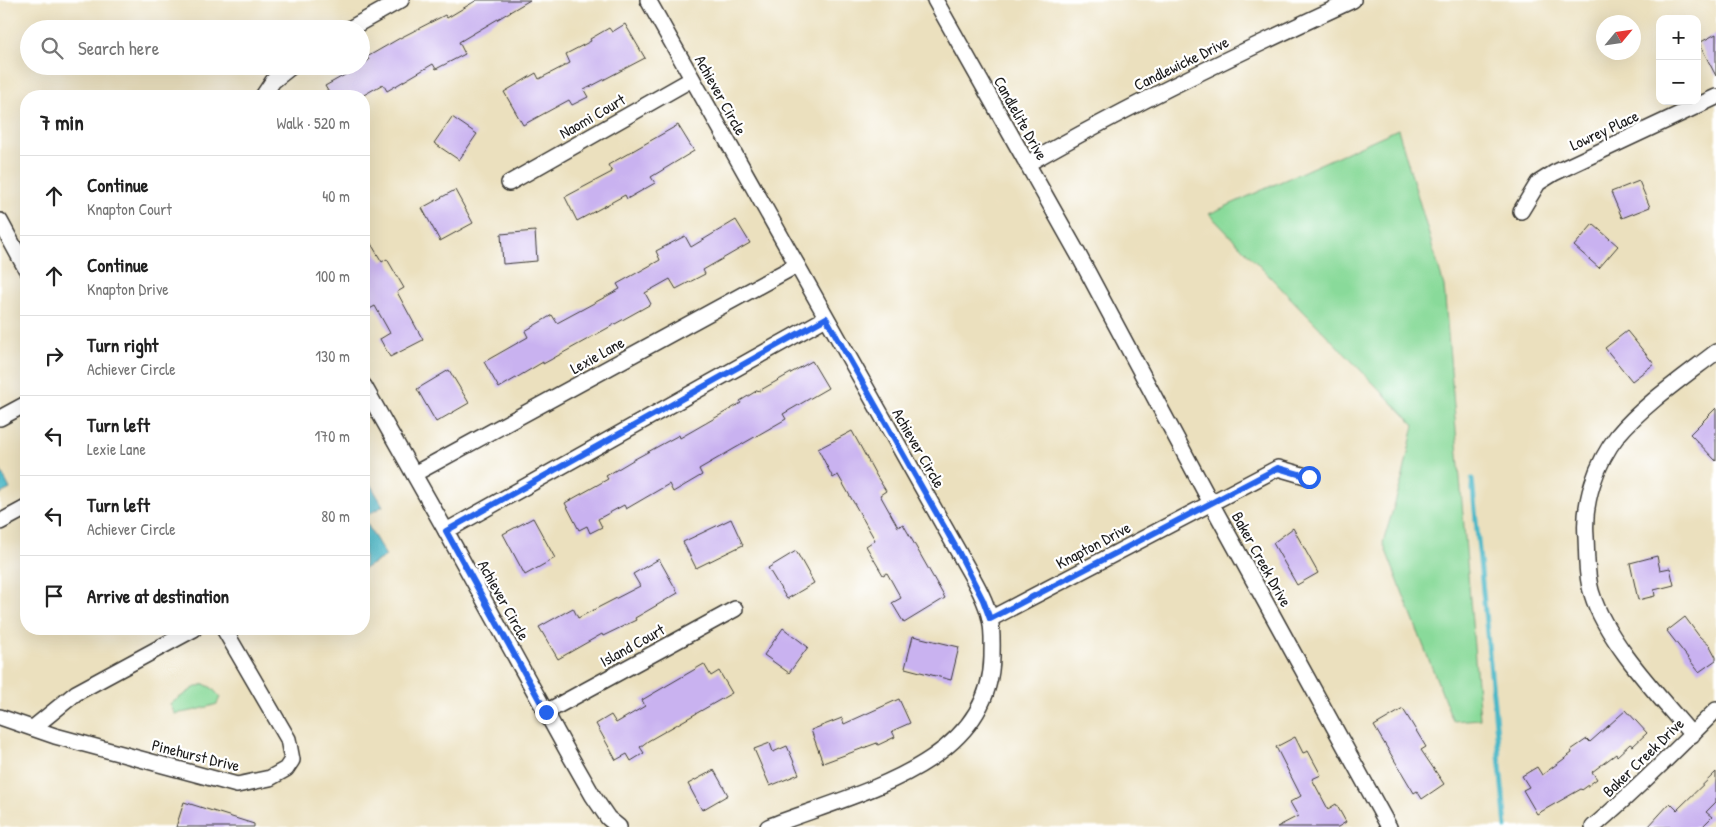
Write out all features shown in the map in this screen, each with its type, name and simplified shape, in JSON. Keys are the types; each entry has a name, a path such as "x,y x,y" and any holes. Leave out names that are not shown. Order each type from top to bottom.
{"street":[{"path":"364,20 401,0"},
{"name":"Achiever Circle","path":"648,0 959,553 983,600 990,619 992,666 986,695 967,726 946,749 926,763 885,784 768,827"},
{"name":"Candlelite Drive","path":"935,0 1078,254"},
{"name":"Candlewicke Drive","path":"1027,164 1139,103 1230,57 1353,0"},
{"path":"267,90 273,81 281,75"},
{"name":"Naomi Court","path":"509,183 692,79"},
{"name":"Lowrey Place","path":"1521,211 1538,183 1554,173 1716,97"},
{"path":"0,221 20,258"},
{"name":"Baker Creek Drive","path":"1078,254 1211,503 1389,827"},
{"name":"Lexie Lane","path":"414,474 797,265"},
{"path":"446,531 826,318"},
{"path":"1692,735 1622,651 1603,619 1591,594 1585,530 1587,504 1605,455 1619,435 1650,404 1716,352"},
{"name":"Achiever Circle","path":"370,397 593,796 608,818 618,827"},
{"path":"0,418 20,407"},
{"name":"Knapton Drive","path":"990,619 1278,468 1309,477"},
{"path":"0,522 20,511"},
{"name":"Island Court","path":"546,712 735,609"},
{"path":"33,728 76,693 183,635"},
{"name":"Pinehurst Drive","path":"0,717 55,736 237,785 270,778 286,769 292,760 288,739 227,635"},
{"name":"Baker Creek Drive","path":"1592,827 1626,799 1716,710"}],"green space":[{"path":"1398,129 1444,286 1480,719 1453,721 1383,543 1403,476 1414,425 1209,214"},
{"path":"204,684 212,688 220,697 217,704 175,714 170,704 194,688"}],"water":[{"path":"0,469 10,489 0,494"},
{"path":"370,484 383,506 370,514"},
{"path":"370,529 386,556 370,565"}],"building":[{"path":"477,0 530,0 459,42 465,54 436,69 433,64 387,91 383,84 370,91 327,90 325,86 345,75 370,75 370,55 445,15 447,18"},
{"path":"625,24 645,58 584,90 588,97 572,105 569,100 523,125 504,92 536,73 539,79 570,63 566,54 591,41 590,39 609,28 612,32"},
{"path":"1716,34 1716,76 1701,47 1701,42"},
{"path":"452,117 477,134 459,160 434,143"},
{"path":"678,125 694,151 651,177 655,183 627,199 625,195 577,221 565,197 612,172 608,165"},
{"path":"1639,181 1650,207 1622,218 1611,192"},
{"path":"455,190 473,223 440,241 422,208"},
{"path":"736,220 750,243 703,270 705,274 676,289 670,279 645,293 651,304 499,388 484,362 528,337 525,331 552,315 557,323 620,289 617,284 660,260 656,251 685,236 691,247"},
{"path":"1593,224 1618,246 1599,268 1574,246"},
{"path":"535,231 537,261 503,264 501,234"},
{"path":"370,242 382,262 387,259 404,288 397,292 423,340 390,357 380,339 390,333 375,306 370,309"},
{"path":"1627,331 1654,364 1632,381 1605,348"},
{"path":"812,361 828,388 783,414 786,419 699,469 702,475 673,492 669,484 626,509 624,505 598,519 602,527 590,533 587,526 579,530 565,503 608,479 606,476 633,460 679,435 680,438 741,403 740,401 758,390"},
{"path":"449,370 469,403 436,422 417,389"},
{"path":"1716,408 1716,461 1690,434"},
{"path":"852,431 886,491 880,495 898,527 903,524 945,598 904,623 892,603 901,598 887,573 883,575 866,546 875,540 838,475 833,478 818,449"},
{"path":"533,518 555,558 525,575 503,534"},
{"path":"731,519 743,545 696,568 683,542"},
{"path":"1293,528 1318,573 1297,585 1273,543"},
{"path":"796,551 814,583 787,599 768,568"},
{"path":"1657,556 1660,570 1670,568 1674,585 1654,590 1655,596 1638,600 1630,563"},
{"path":"659,559 678,593 635,618 636,620 603,636 602,634 558,659 539,627 573,608 578,618 640,586 633,574"},
{"path":"1685,617 1699,636 1710,646 1716,657 1716,660 1699,672 1667,631"},
{"path":"783,628 808,647 789,673 764,655"},
{"path":"913,636 959,647 951,680 905,668"},
{"path":"704,664 711,676 719,671 732,693 648,741 640,747 644,753 631,761 627,754 616,760 596,724 611,715 616,723 645,706 642,700"},
{"path":"899,699 910,723 892,731 895,737 878,745 877,743 823,763 811,730 842,718 844,724"},
{"path":"1403,709 1426,747 1421,750 1444,784 1422,799 1417,791 1414,793 1374,726"},
{"path":"1626,710 1647,733 1633,746 1630,744 1617,756 1616,754 1592,772 1597,779 1582,790 1537,814 1523,790 1529,787 1522,776 1537,767 1542,775 1572,753 1571,750 1587,739 1590,742"},
{"path":"1295,737 1303,753 1308,751 1321,775 1312,779 1328,809 1336,804 1346,822 1338,827 1277,827 1298,816 1290,802 1301,796 1276,747"},
{"path":"770,743 773,752 787,746 799,774 770,786 754,749"},
{"path":"714,770 728,795 702,810 688,784"},
{"path":"1716,772 1716,802 1706,812 1712,817 1702,827 1648,827 1670,803 1677,810"},
{"path":"184,802 254,824 254,827 176,827"}],"waterway":[{"path":"1472,479 1506,827"}],"route":[{"path":"546,712 446,531 826,318 959,553 983,600 990,619 1278,468 1309,477"}]}
